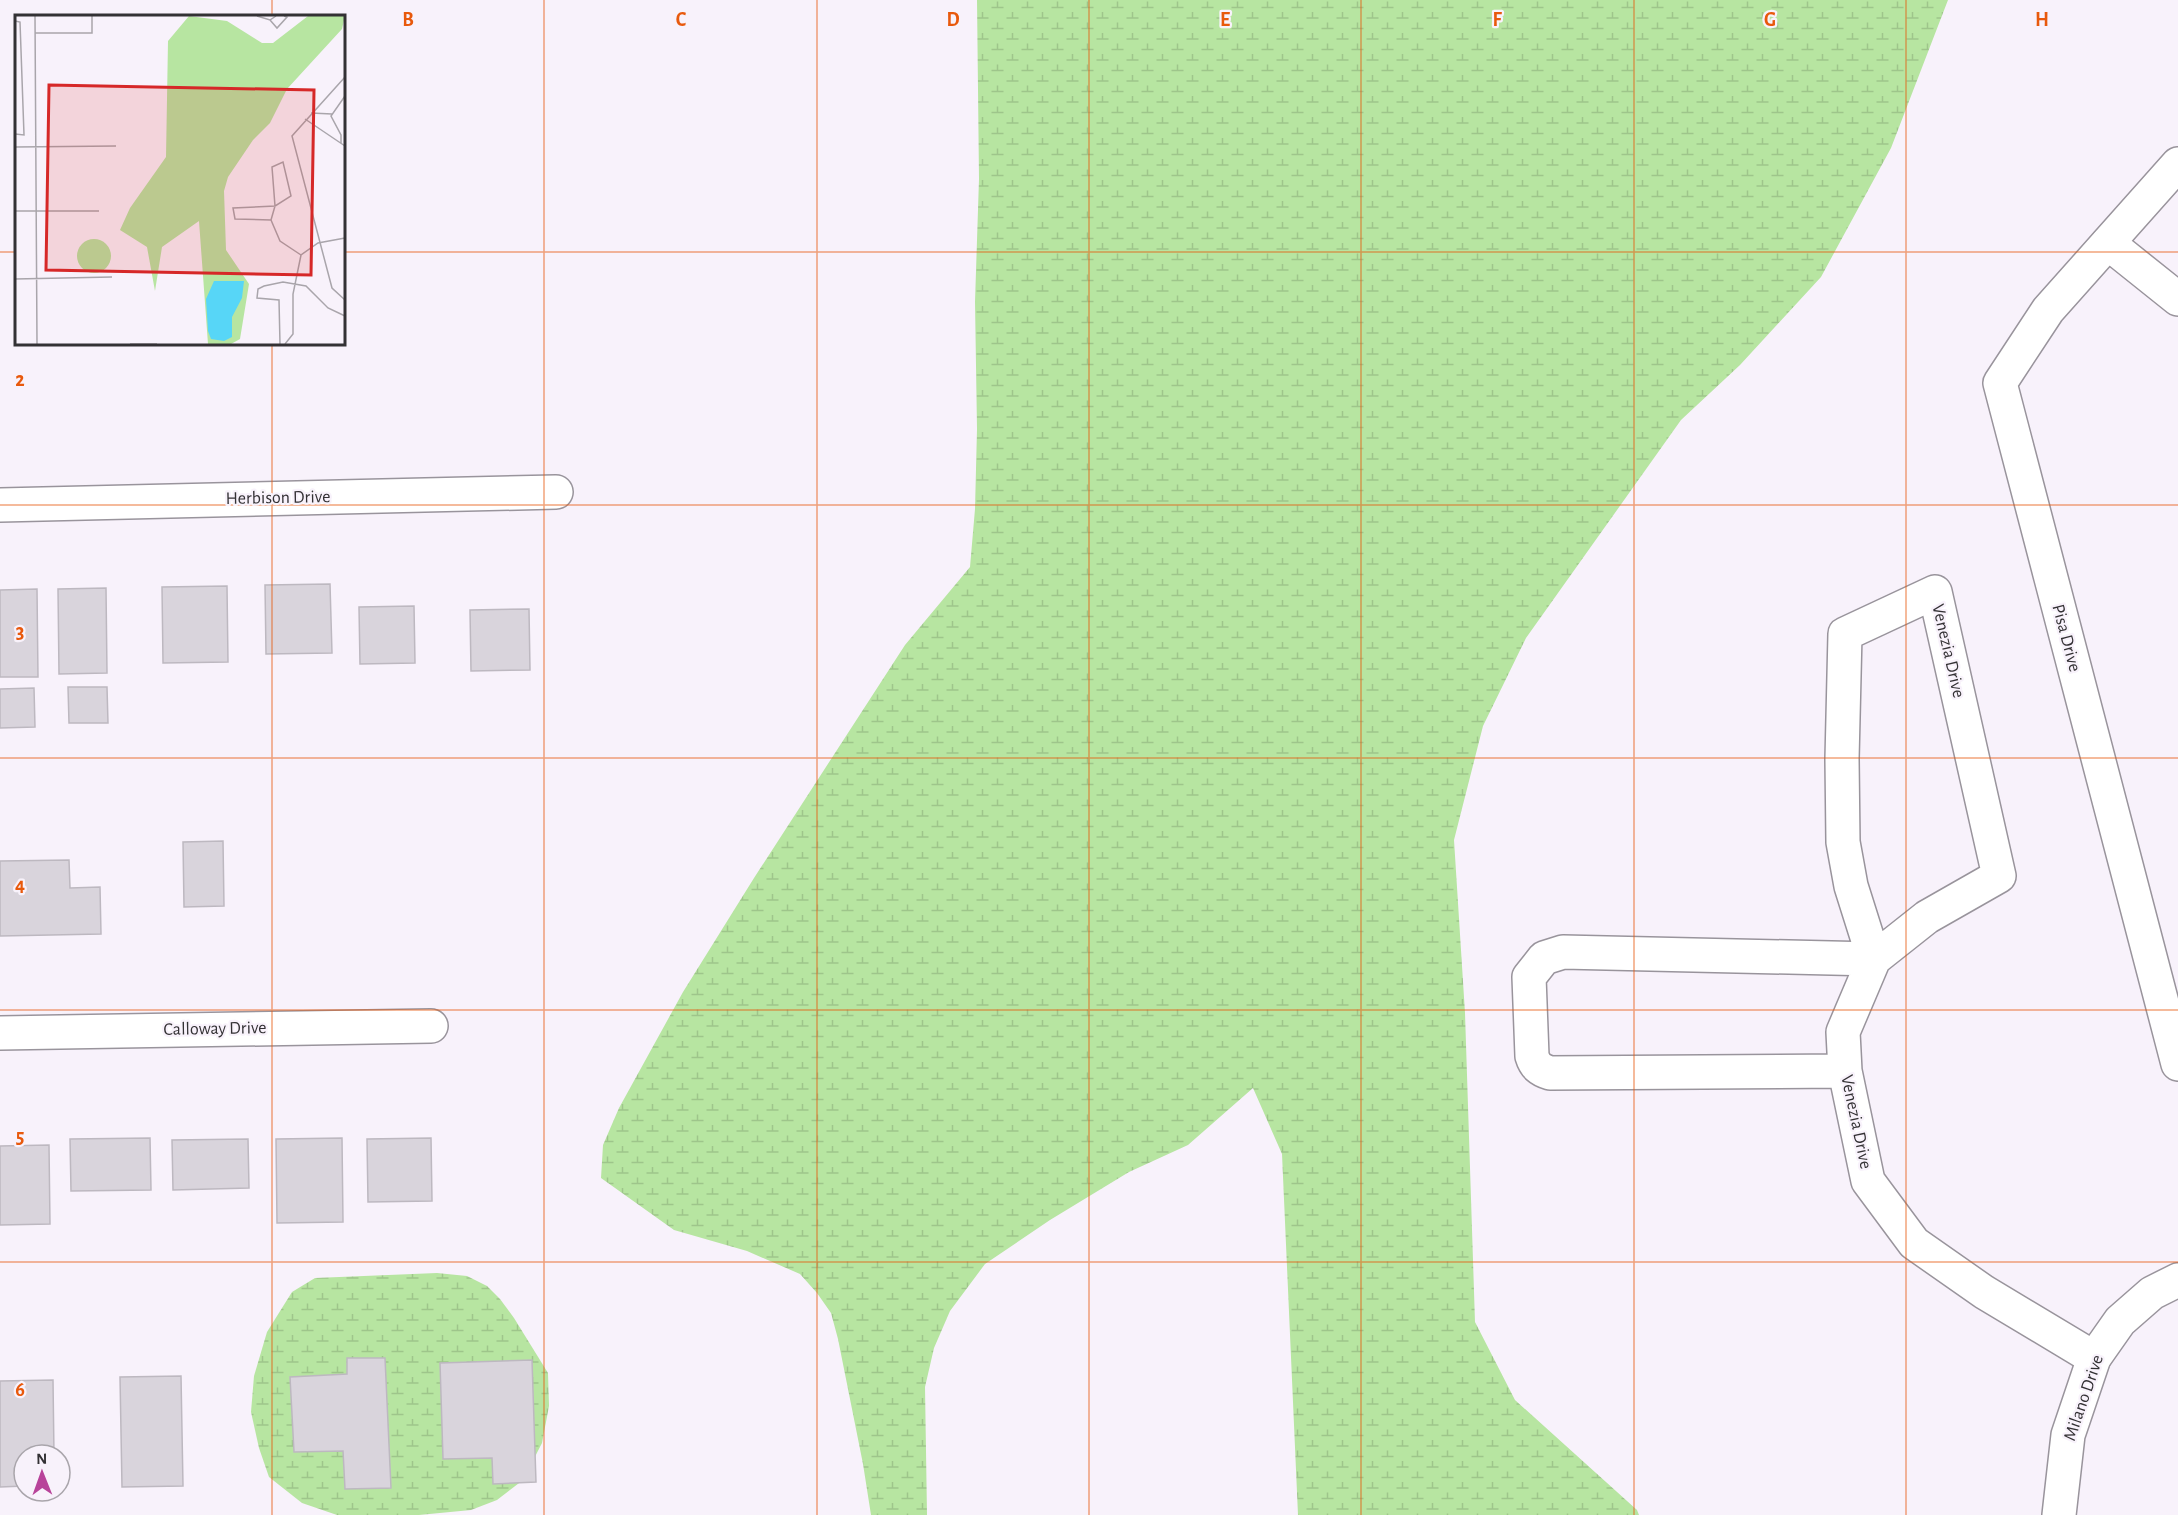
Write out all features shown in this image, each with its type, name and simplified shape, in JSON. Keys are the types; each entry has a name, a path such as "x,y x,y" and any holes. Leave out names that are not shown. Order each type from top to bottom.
{"street":[{"name":"Pisa Drive","path":"2178,164 2167,189 2108,243 2048,309 2000,383 2178,1064"},
{"path":"2108,243 2178,299"},
{"name":"Herbison Drive","path":"0,505 556,492"},
{"name":"Venezia Drive","path":"1874,959 1851,886 1843,842 1845,634 1935,592 1999,876 1927,917 1874,959 1842,1032 1845,1071 1868,1181 1914,1243 1984,1292 2094,1358"},
{"path":"1845,1071 1550,1073 1542,1071 1534,1065 1532,1056 1529,977 1544,958 1563,952 1874,959"},
{"name":"Calloway Drive","path":"0,1033 431,1026"},
{"name":"Milano Drive","path":"2059,1515 2068,1435 2094,1358 2120,1321 2152,1293 2178,1280"}],"green space":[{"path":"977,0 1948,0 1891,148 1821,277 1740,365 1681,420 1526,638 1483,726 1454,840 1465,1013 1475,1322 1515,1400 1637,1510 1639,1515 1298,1515 1282,1154 1253,1088 1188,1145 1129,1172 1050,1220 985,1264 950,1311 934,1348 925,1387 927,1515 871,1515 863,1464 831,1313 800,1274 747,1251 674,1230 601,1178 603,1145 619,1108 683,992 905,645 970,567 975,509 977,429 975,302 979,179"},
{"path":"437,1273 467,1276 487,1286 514,1318 548,1373 549,1406 542,1443 523,1480 497,1500 471,1510 419,1515 337,1515 302,1503 269,1477 259,1448 251,1412 254,1376 267,1332 292,1292 315,1278"}],"building":[{"path":"330,584 332,653 266,654 265,585"},
{"path":"227,586 228,662 163,663 162,587"},
{"path":"106,588 107,673 59,674 58,589"},
{"path":"37,589 38,677 0,677 0,590"},
{"path":"414,606 415,663 360,664 359,607"},
{"path":"529,609 530,670 471,671 470,610"},
{"path":"68,687 107,687 108,723 69,723"},
{"path":"34,688 35,727 0,728 0,689"},
{"path":"223,841 224,906 184,907 183,842"},
{"path":"69,860 70,888 100,887 101,934 0,936 0,861"},
{"path":"150,1138 151,1190 71,1191 70,1139"},
{"path":"342,1138 343,1222 277,1223 276,1139"},
{"path":"431,1138 432,1201 368,1202 367,1139"},
{"path":"248,1139 249,1188 173,1190 172,1140"},
{"path":"49,1145 50,1224 0,1225 0,1146"},
{"path":"347,1358 385,1358 391,1488 345,1489 343,1451 294,1452 290,1377 347,1374"},
{"path":"532,1360 536,1482 493,1484 492,1458 443,1459 440,1363"},
{"path":"181,1376 183,1486 122,1487 120,1377"},
{"path":"53,1380 54,1443 12,1443 12,1486 0,1487 0,1381"}]}
